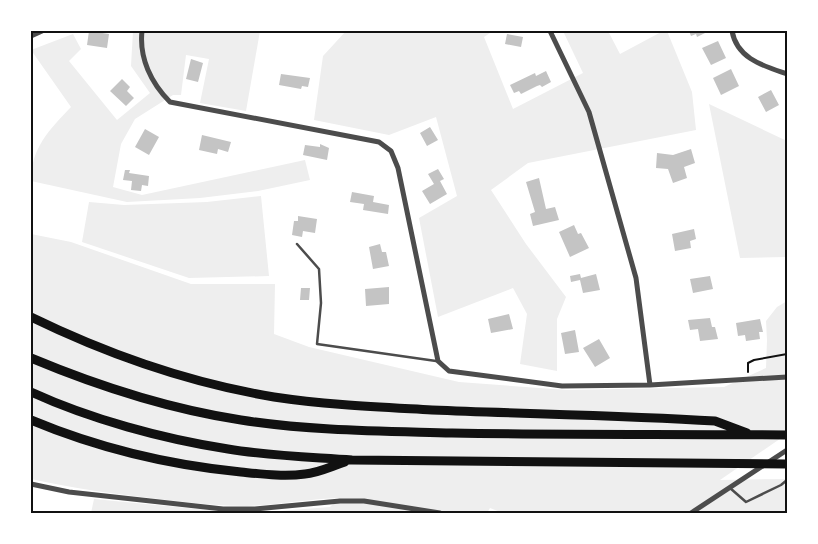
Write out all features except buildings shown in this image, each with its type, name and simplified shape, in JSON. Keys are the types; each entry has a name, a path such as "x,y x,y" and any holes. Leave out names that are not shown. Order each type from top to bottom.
{"highway":[{"path":"31,316 69,335 133,360 180,375 272,396 326,404 390,408 715,421 752,434"},
{"path":"31,358 72,375 177,407 240,420 300,428 482,434 787,434"},
{"path":"31,392 109,420 176,440 284,456 352,460 787,464"},
{"path":"31,420 86,440 140,456 219,470 266,474 306,474 352,460"}],"street":[{"path":"31,36 42,31"},
{"path":"142,31 140,42 150,78 170,102 379,142 391,151 398,168 438,361 449,371 562,386 650,385 787,377"},
{"path":"550,31 589,112 600,149 636,278 650,385"},
{"path":"732,31 740,49 754,62 787,74"},
{"path":"691,513 787,450"},
{"path":"31,484 69,492 223,509 255,509 340,501 364,501 440,513"}],"lane":[{"path":"297,244 319,269 321,303 317,344 438,361"},
{"path":"730,488 746,502 781,485 787,480"}],"path":[{"path":"748,379 748,363 754,360 787,354"}],"shaded area":[{"path":"133,31 260,31 246,111 200,103 209,59 186,55 181,95 173,95 135,119 121,144 113,187 142,195 305,160 310,180 258,191 200,198 127,202 31,181 34,159 38,149 55,124 71,107 31,50 73,34 81,49 69,61 117,120 150,93 131,66"},
{"path":"346,31 493,31 484,37 513,109 583,73 563,31 608,31 620,54 663,31 667,31 692,92 696,130 528,163 491,190 526,244 566,297 557,319 557,371 520,364 527,314 513,288 438,317 419,218 457,196 436,117 389,135 314,120 323,56"},
{"path":"709,104 787,141 787,260 785,257 740,258"},
{"path":"261,196 269,276 189,278 82,242 89,202 124,205 207,202"},
{"path":"31,234 71,242 191,284 275,284 274,334 309,347 459,382 567,390 724,387 766,368 766,321 777,307 787,301 787,434 720,480 787,479 787,513 503,513 490,508 487,513 253,513 330,507 339,498 247,506 217,505 116,494 31,479"},
{"path":"94,499 240,513 91,513"}]}
